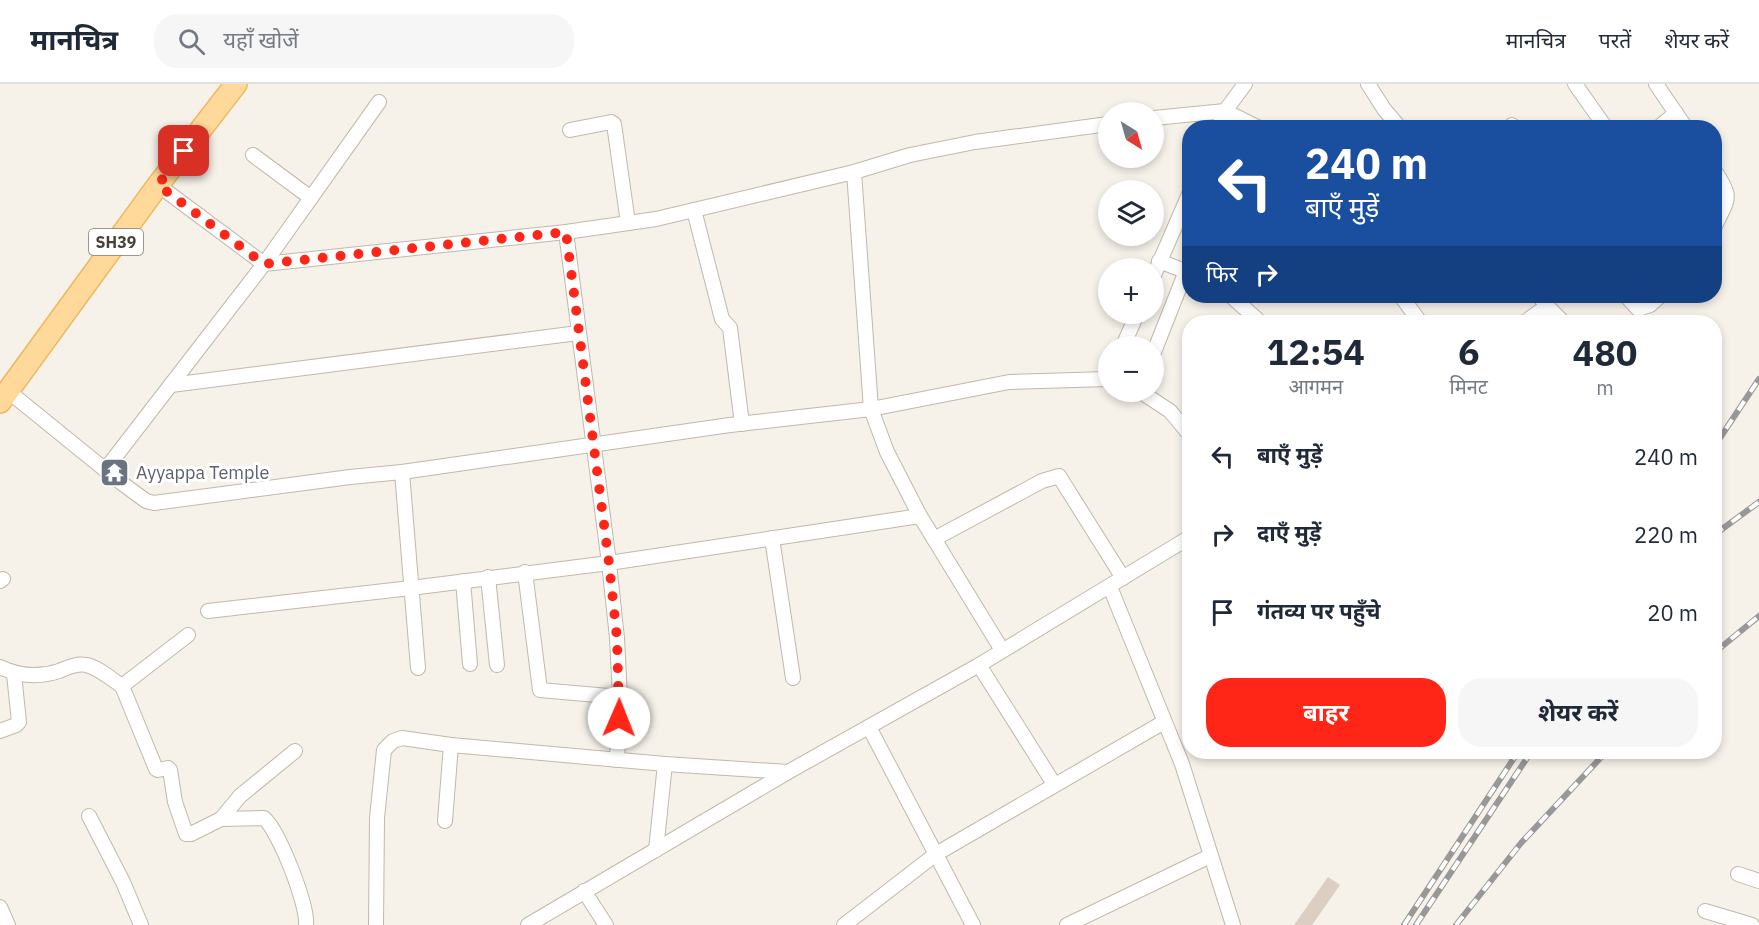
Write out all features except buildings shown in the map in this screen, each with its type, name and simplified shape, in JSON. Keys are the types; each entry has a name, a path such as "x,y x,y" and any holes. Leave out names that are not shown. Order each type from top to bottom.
{"main road":[{"name":"SH39","path":"4,396 158,185 236,84"}],"street":[{"path":"1221,120 1225,111 1245,84"},
{"path":"1368,84 1394,120"},
{"path":"1575,84 1600,120"},
{"path":"1656,84 1681,120"},
{"path":"105,470 264,264 378,102"},
{"path":"1164,117 1225,111 1243,120"},
{"path":"1668,120 1676,113"},
{"path":"570,130 614,123 628,223"},
{"path":"158,185 264,264 566,232 628,223 694,210 854,172 910,155 975,142 1098,125"},
{"path":"253,155 310,198"},
{"path":"854,172 871,409 887,453 920,516 1002,650"},
{"path":"1722,181 1726,186 1728,197 1722,210"},
{"path":"694,210 722,319 730,328 742,424"},
{"path":"1161,258 1182,210"},
{"path":"566,232 617,638 620,697 617,760"},
{"path":"1164,263 1182,270"},
{"path":"1161,336 1182,286"},
{"path":"1239,303 1252,315"},
{"path":"1531,315 1541,303"},
{"path":"1545,303 1556,315"},
{"path":"1632,303 1638,309 1652,303"},
{"path":"171,385 578,333"},
{"path":"4,396 146,501 154,503 402,472 742,424 871,409 1009,382 1098,379"},
{"path":"1156,402 1170,411 1182,425"},
{"path":"402,472 418,668"},
{"path":"934,539 1042,481 1059,476 1123,578"},
{"path":"208,611 609,563 920,516"},
{"path":"772,538 793,678"},
{"path":"528,925 788,772 979,666 1182,542"},
{"path":"525,572 540,690 620,697"},
{"path":"488,577 497,665"},
{"path":"463,581 470,664"},
{"path":"1110,586 1182,764 1233,925"},
{"path":"122,686 188,635"},
{"path":"0,667 14,674 34,676 84,664 122,686 156,769 161,771 168,768 170,770 175,802 186,834 191,834 221,819 264,818 294,877 306,914 306,925"},
{"path":"979,666 1054,784"},
{"path":"0,731 19,722 14,674"},
{"path":"844,925 936,854 1164,722"},
{"path":"869,727 973,925"},
{"path":"376,925 377,818 384,750 393,741 402,738 451,745 617,760 788,772"},
{"path":"446,821 451,745"},
{"path":"221,819 240,796 295,751"},
{"path":"656,850 665,764"},
{"path":"89,816 123,882 141,925"},
{"path":"1067,925 1210,856"},
{"path":"1738,874 1759,880"},
{"path":"584,891 606,925"},
{"path":"0,908 8,925"},
{"path":"1705,911 1752,925"}],"railway":[{"path":"1722,435 1759,379"},
{"path":"1722,529 1759,502"},
{"path":"1722,646 1759,616"},
{"path":"1404,925 1513,759"},
{"path":"1416,925 1526,759"},
{"path":"1456,925 1521,843 1599,759"}],"place":[{"name":"Ayyappa Temple","path":"115,473"}],"route":[{"path":"184,151 158,185 264,264 566,232 586,401 609,563 617,638 619,718"}]}
